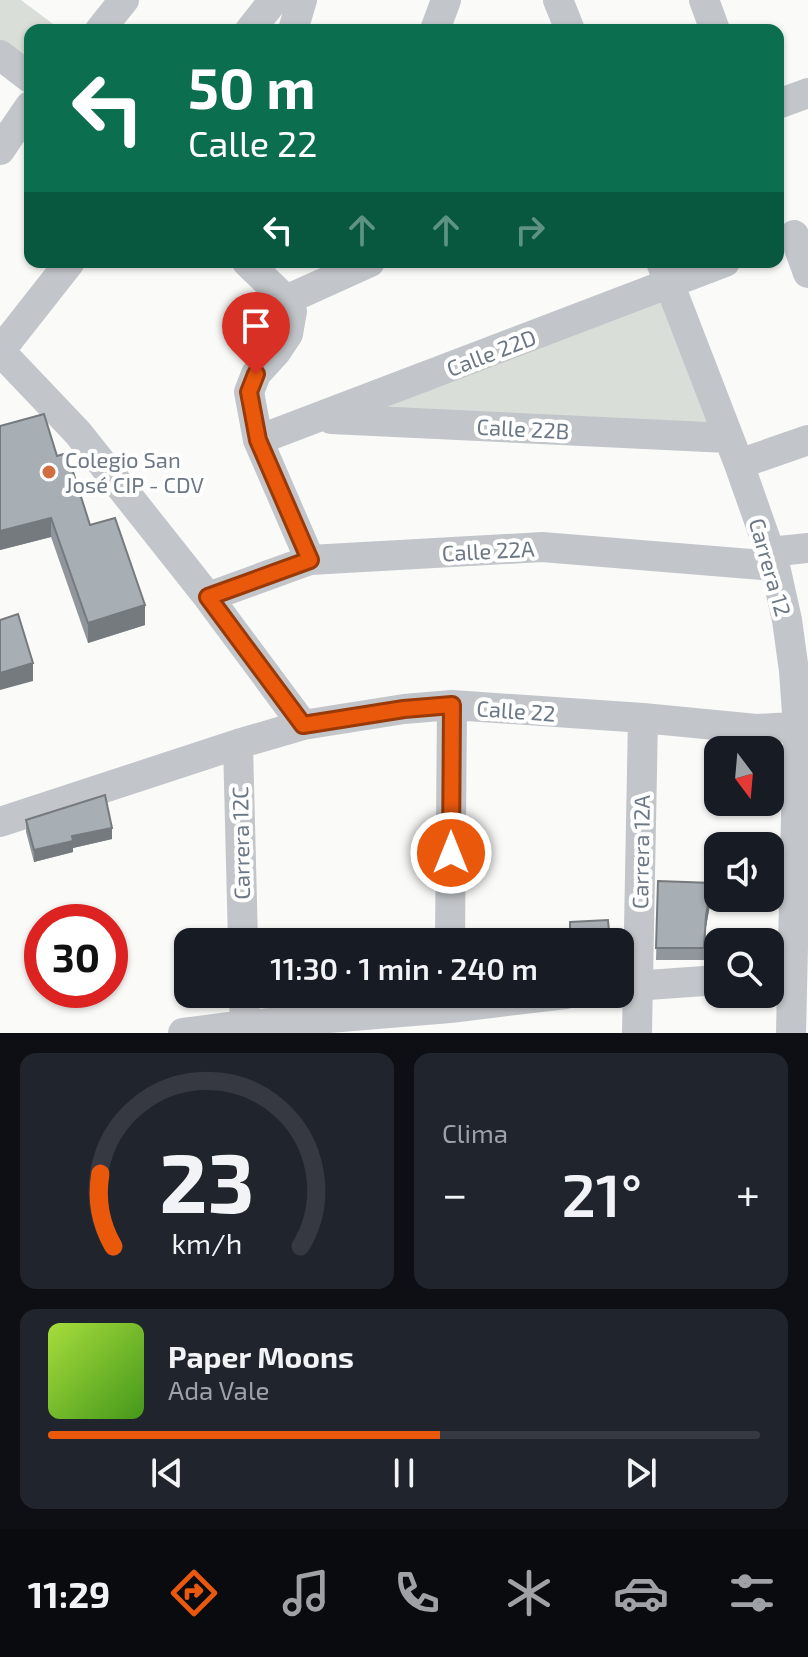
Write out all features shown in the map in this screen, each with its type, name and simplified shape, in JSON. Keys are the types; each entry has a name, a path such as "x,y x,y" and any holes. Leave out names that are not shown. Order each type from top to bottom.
{"street":[{"path":"105,24 124,0"},
{"path":"255,24 274,0"},
{"path":"295,24 302,0"},
{"path":"437,24 446,0"},
{"path":"558,0 568,24"},
{"path":"704,0 713,24"},
{"path":"0,55 24,73"},
{"path":"784,102 808,93"},
{"path":"0,150 24,115"},
{"path":"793,235 808,273"},
{"path":"65,268 0,351 78,433 208,597 303,725"},
{"path":"253,268 286,300 292,311 288,334 256,374 249,392 258,440 310,560"},
{"path":"286,300 353,268"},
{"name":"Calle 22D","path":"258,440 665,273 692,268"},
{"name":"Carrera 12","path":"665,273 772,559 787,620 803,727 790,975 791,1033"},
{"name":"Calle 22B","path":"317,418 734,451 808,440"},
{"name":"Calle 22A","path":"208,597 310,560 542,547 772,559 808,548"},
{"path":"450,928 452,705"},
{"name":"Calle 22","path":"0,822 303,725 404,709 452,705 756,729 803,727"},
{"name":"Carrera 12A","path":"632,928 643,718"},
{"name":"Carrera 12C","path":"238,744 243,928"},
{"path":"634,986 704,981"},
{"path":"244,1008 245,1029"},
{"path":"183,1033 476,1008"},
{"name":"Carrera 12A","path":"633,1008 637,1033"}],"shaded area":[{"path":"0,0 21,0 53,24 24,24 24,72 0,54"},
{"path":"669,284 728,438 317,418"}],"building":[{"path":"44,414 57,456 67,453 90,525 115,518 145,605 88,623 51,518 0,531 0,426"},
{"path":"18,614 33,663 0,673 0,620"},
{"path":"105,795 112,828 72,836 73,841 34,850 26,820"},
{"path":"658,881 704,883 704,912 707,912 704,948 656,948"},
{"path":"608,920 609,928 570,928 570,922"}],"place":[{"name":"Colegio San José CIP - CDV","path":"49,472"}],"route":[{"path":"256,374 249,392 258,440 310,560 208,597 303,725 404,709 452,705 451,853"}]}
